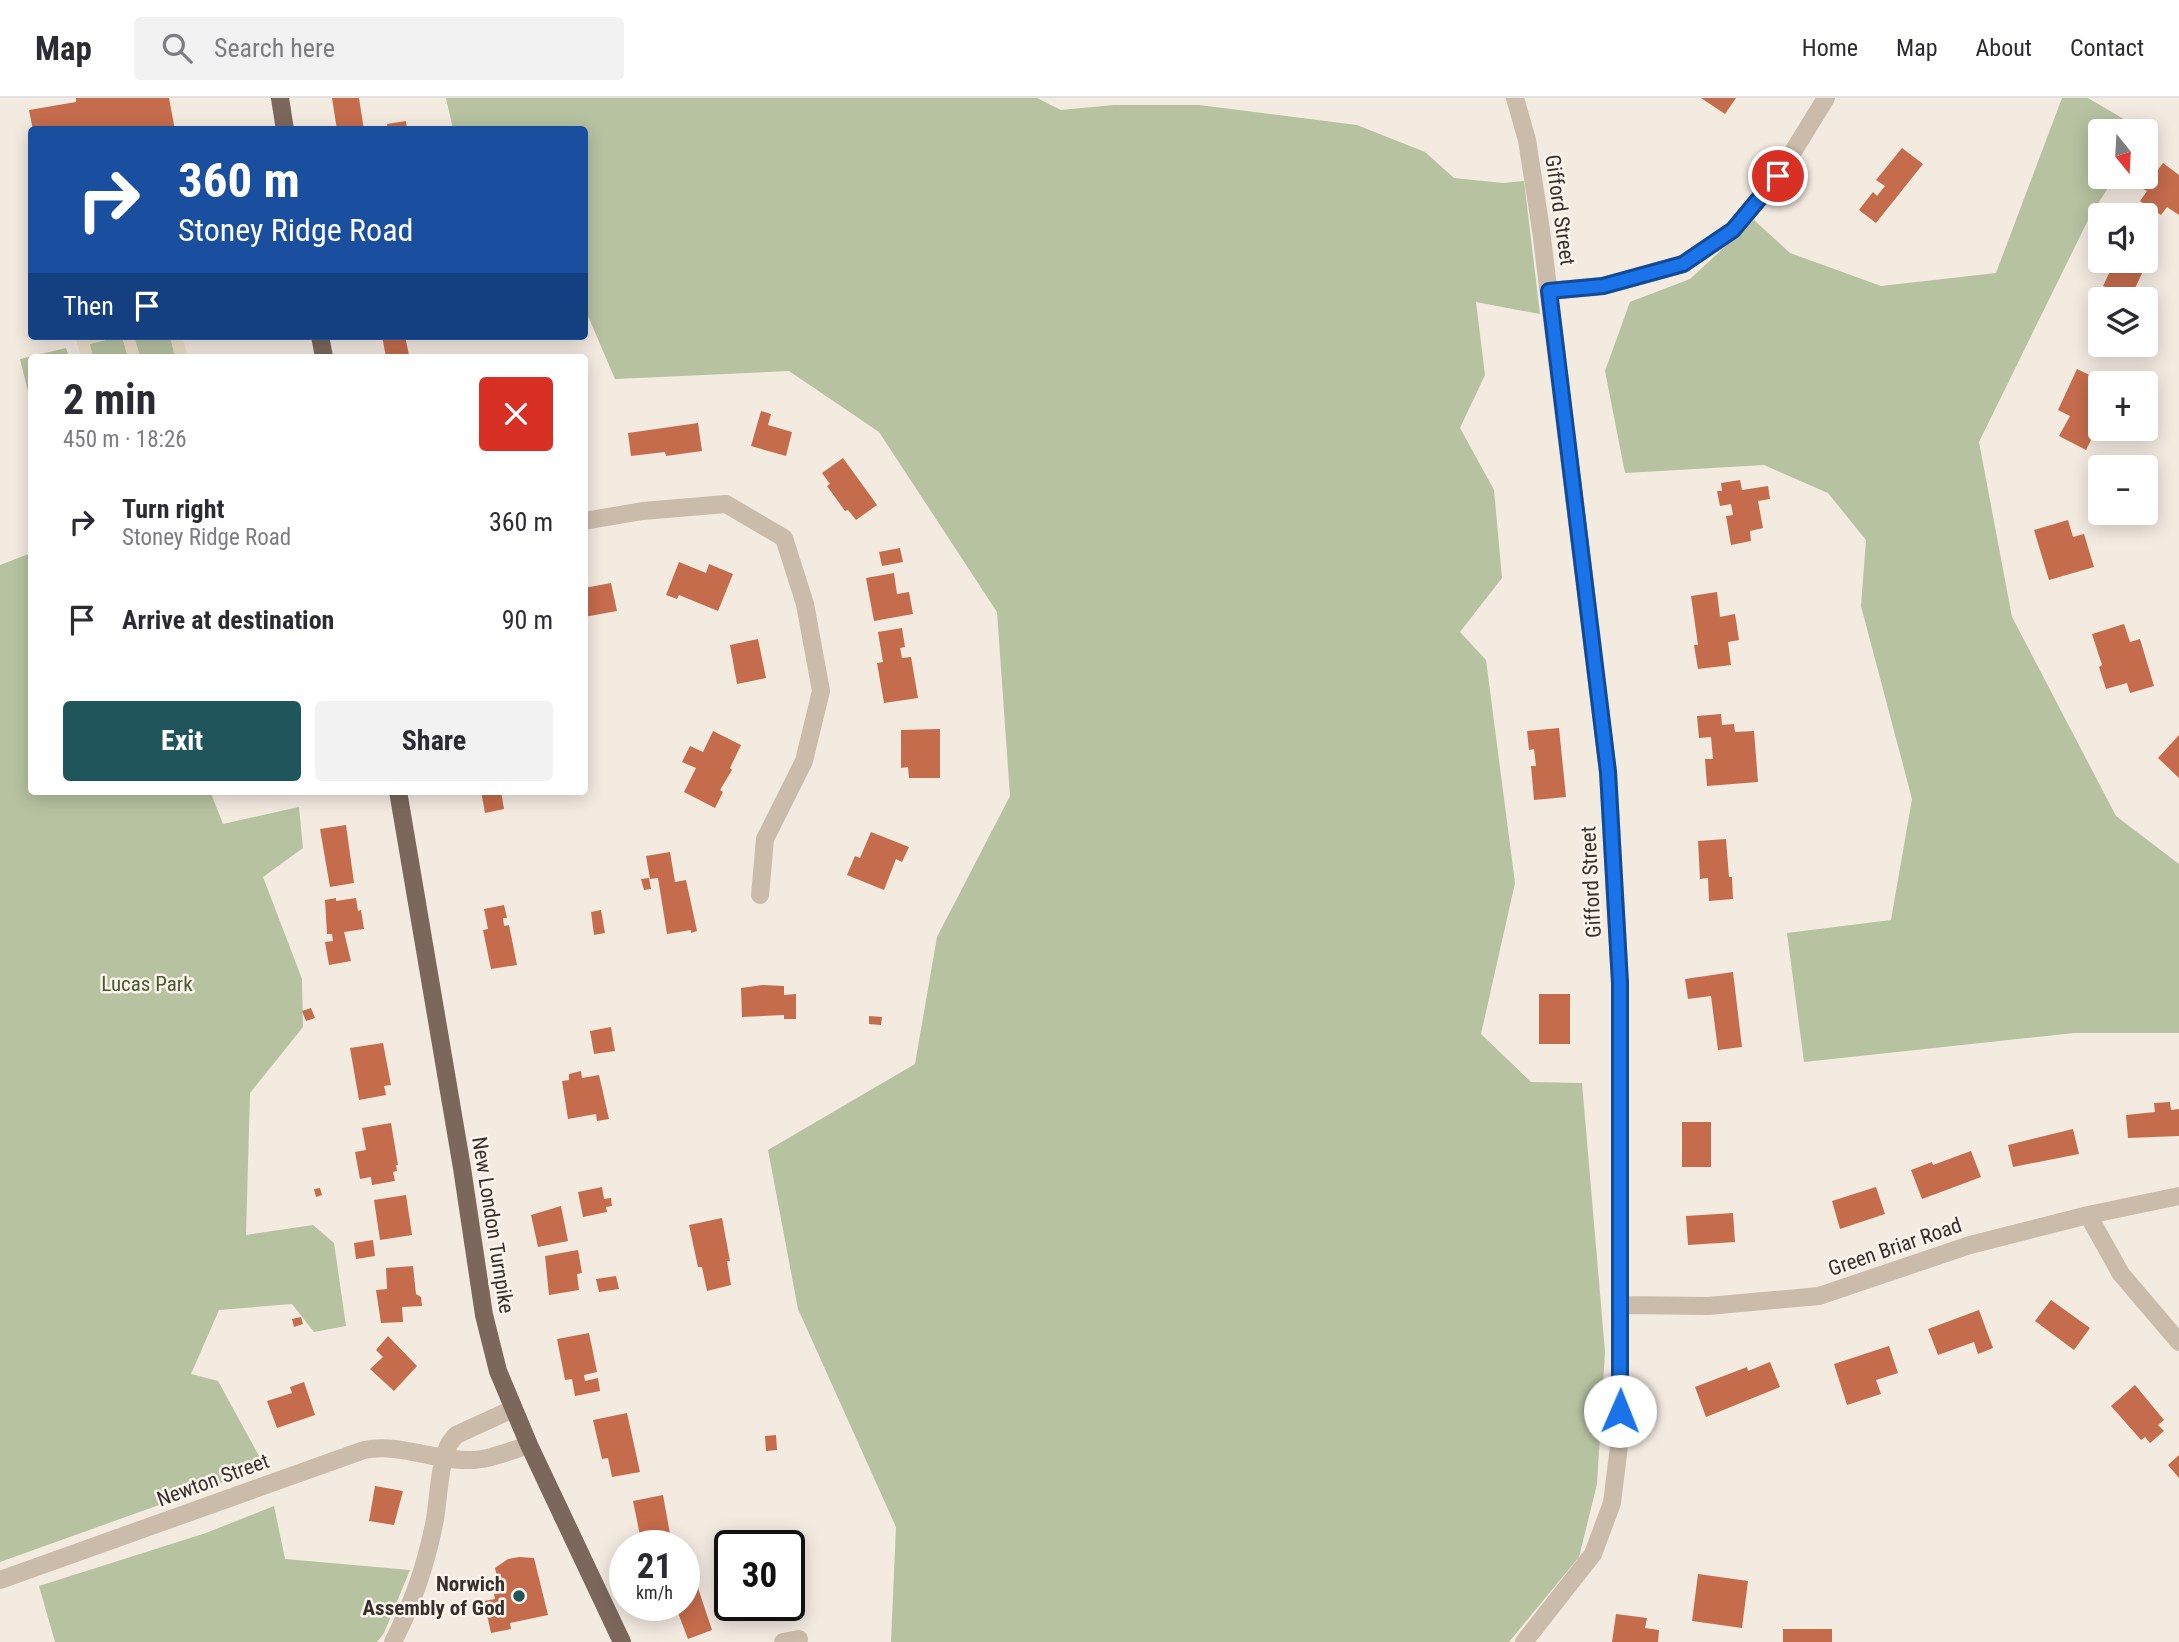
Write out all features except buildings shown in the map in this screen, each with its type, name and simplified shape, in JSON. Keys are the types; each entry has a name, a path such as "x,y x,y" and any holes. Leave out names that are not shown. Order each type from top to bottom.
{"main road":[{"path":"280,98 284,126"},
{"name":"New London Turnpike","path":"399,795 484,1315 498,1371 529,1445 622,1642"}],"street":[{"name":"Gifford Street","path":"1515,98 1527,139 1549,291 1608,772 1620,983 1620,1438 1612,1503 1593,1554 1524,1642"},
{"path":"1549,291 1603,286 1683,264 1733,230 1778,176 1826,98"},
{"path":"588,520 643,511 726,504 785,538 804,604 821,691 804,761 765,839 761,895"},
{"name":"Green Briar Road","path":"1621,1306 1707,1306 1819,1296 1970,1245 2088,1214 2179,1196"},
{"path":"2088,1214 2121,1274 2179,1342"},
{"path":"393,1642 409,1611 420,1579 449,1444 456,1435 513,1409"},
{"name":"Newton Street","path":"0,1580 353,1453 386,1448 445,1458 479,1460 529,1445"}],"green space":[{"path":"446,98 1037,98 1061,110 1114,105 1199,105 1357,125 1425,152 1454,178 1503,183 1524,181 1540,314 1476,302 1485,375 1460,428 1494,490 1502,578 1460,632 1486,660 1515,883 1481,1034 1531,1082 1582,1083 1605,1352 1597,1484 1579,1557 1509,1642 891,1642 896,1527 798,1309 768,1150 915,1064 937,937 1010,796 997,612 879,432 789,371 615,379 588,316 588,126 452,126"},
{"path":"2062,98 2088,98 2124,119 2088,119 2088,189 2107,189 2098,203 2088,203 2088,220 1979,442 2012,617 2116,816 2179,864 2179,1033 2074,1033 1804,1062 1787,933 1891,920 1912,799 1861,606 1866,540 1828,493 1764,465 1625,473 1605,371 1630,302 1690,279 1754,220 1790,253 1881,286 1996,273"},
{"path":"123,340 127,354 92,354 89,344"},
{"path":"135,340 171,340 174,354 139,354"},
{"path":"66,348 68,354 41,354"},
{"path":"28,357 28,392 20,359"},
{"name":"Lucas Park","path":"28,554 28,795 212,795 223,824 299,807 303,848 263,877 302,979 303,1027 250,1093 246,1235 313,1225 334,1243 346,1326 314,1332 292,1304 219,1310 191,1374 218,1381 265,1467 0,1562 0,565"},
{"path":"274,1506 285,1559 410,1570 384,1633 377,1642 55,1642 39,1586 206,1533"}],"shaded area":[{"path":"76,340 106,340 90,344 92,354 80,354"},
{"path":"123,340 135,340 139,354 127,354"},
{"path":"171,340 183,340 187,354 174,354"}],"place":[{"name":"Norwich Assembly of God","path":"519,1596"}],"route":[{"path":"1620,1411 1620,983 1608,772 1549,291 1603,286 1683,264 1733,230 1778,176"}]}
